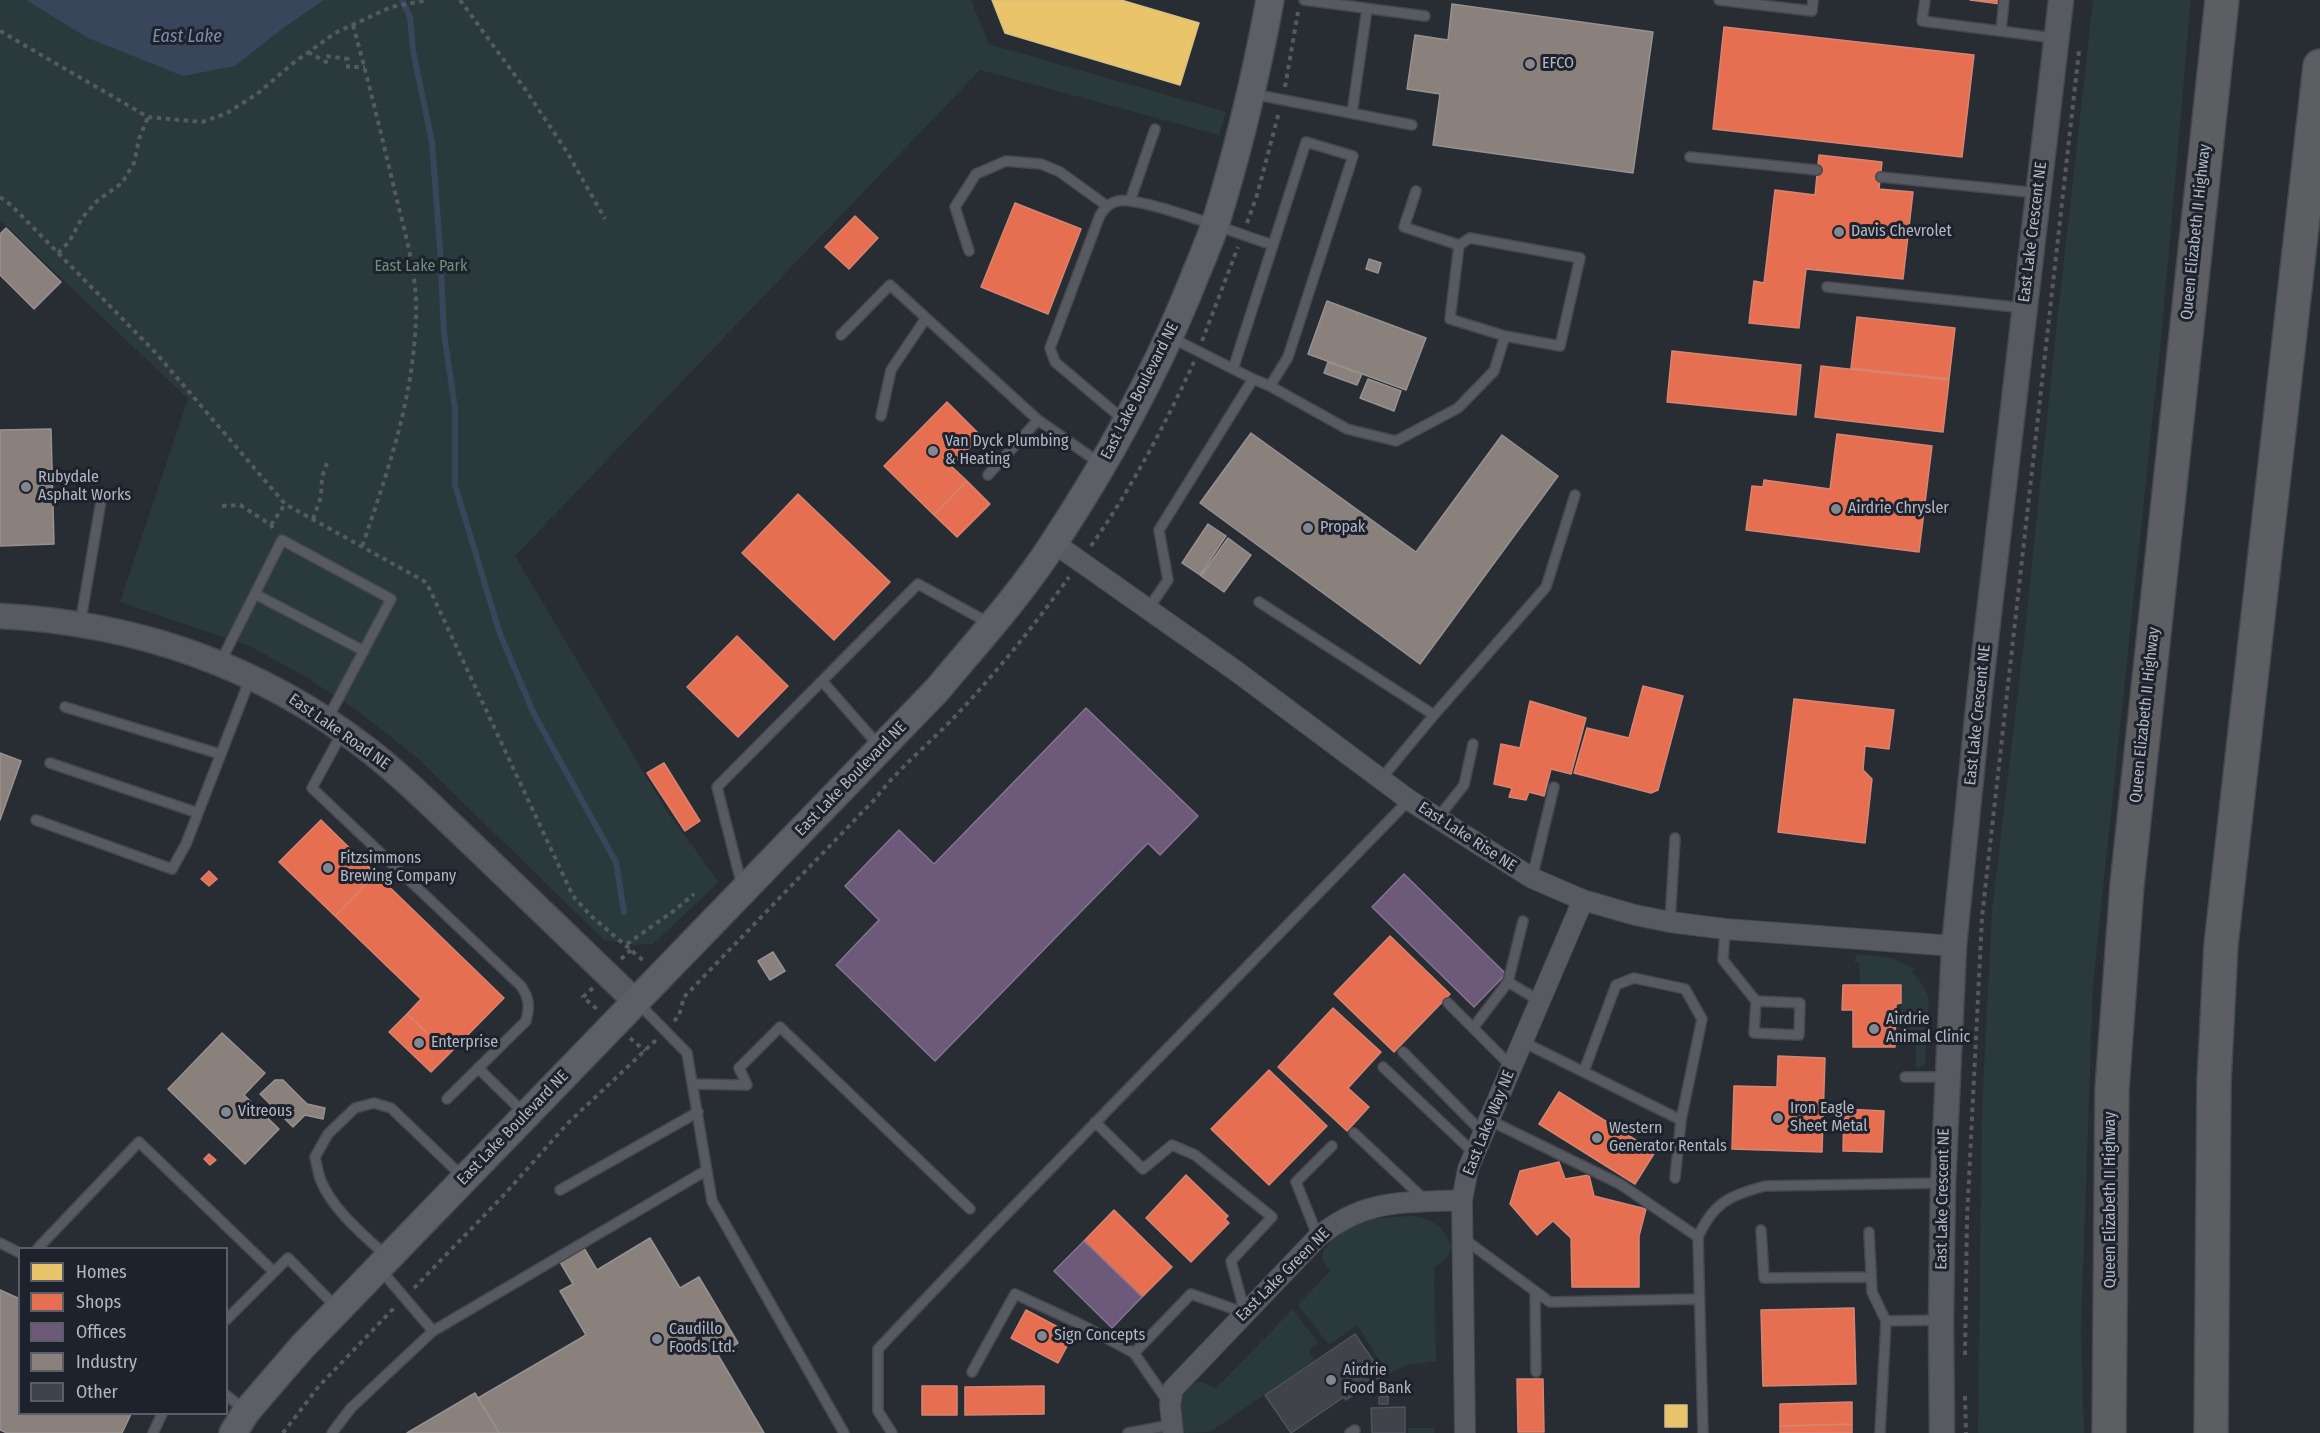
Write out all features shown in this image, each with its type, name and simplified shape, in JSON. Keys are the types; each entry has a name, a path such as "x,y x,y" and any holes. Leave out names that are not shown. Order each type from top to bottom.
{"highway":[{"name":"Queen Elizabeth II Highway","path":"2109,1433 2112,1089 2120,973 2128,873 2222,0"},
{"path":"2211,1433 2214,1082 2222,945 2320,66"}],"main road":[{"name":"East Lake Boulevard NE","path":"235,1413 339,1309 635,1000 937,690 992,625 1054,543 1127,423 1170,336 1214,226 1251,93 1270,0"}],"street":[{"name":"East Lake Crescent NE","path":"1942,1433 1943,1183 1954,946 1980,690 2061,0"},
{"name":"East Lake Rise NE","path":"1054,543 1437,819 1532,878 1583,900 1670,922 1954,946"},
{"name":"East Lake Road NE","path":"0,616 42,618 141,636 220,663 251,677 335,726 398,774 635,1000"},
{"name":"East Lake Way NE","path":"1465,1433 1462,1200 1468,1169 1583,900"},
{"name":"East Lake Green NE","path":"1172,1429 1170,1404 1173,1389 1318,1237 1336,1223 1364,1210 1382,1206 1462,1200"}],"lane":[{"path":"1304,0 1425,16"},
{"path":"1719,0 1812,11 1814,0"},
{"path":"1925,0 1922,21 2056,38"},
{"path":"2001,31 2004,0"},
{"path":"1352,113 1367,9"},
{"path":"1251,93 1412,125"},
{"path":"1131,201 1155,129"},
{"path":"1233,369 1306,142 1353,156 1288,357 1270,386"},
{"path":"1690,157 1817,170"},
{"path":"969,251 955,207 976,174 1006,161 1041,164 1060,172 1107,206"},
{"path":"1881,177 2038,193"},
{"path":"1416,192 1404,227 1459,245"},
{"path":"1127,423 1055,362 1050,348 1100,215 1107,206 1118,201 1146,203 1273,245"},
{"path":"1470,238 1580,258 1560,346 1505,336 1450,319 1459,245 1470,238"},
{"path":"842,335 890,285 1038,420 1103,465"},
{"path":"1827,287 2024,308"},
{"path":"881,416 891,370 926,318"},
{"path":"1170,336 1270,386 1347,429 1396,441 1458,408 1494,371 1505,336"},
{"path":"1148,609 1168,580 1159,530 1253,379"},
{"path":"988,474 1038,420"},
{"path":"80,625 102,495"},
{"path":"1381,779 1546,587 1575,495"},
{"path":"220,663 282,540 390,599 363,651 312,788 520,986 527,996 530,1008 526,1021 447,1099"},
{"path":"744,890 717,787 918,584 992,625"},
{"path":"255,594 363,651"},
{"path":"1258,602 1434,715"},
{"path":"36,820 171,869 186,844 251,677"},
{"path":"822,681 881,749"},
{"path":"65,707 220,754"},
{"path":"1437,819 1464,785 1473,744"},
{"path":"51,764 198,813"},
{"path":"1532,878 1554,787"},
{"path":"892,1433 878,1411 878,1349 1095,1122 1410,800"},
{"path":"1670,922 1675,838"},
{"path":"1473,1028 1508,982 1523,921"},
{"path":"1725,928 1723,960 1756,1001 1754,1033 1799,1035 1800,1003 1756,1001"},
{"path":"1584,1071 1616,985 1634,978 1685,989 1702,1019 1681,1120 1675,1178"},
{"path":"1508,982 1540,1001"},
{"path":"635,1000 687,1053 711,1201 844,1433"},
{"path":"1448,1003 1512,1067"},
{"path":"693,1084 747,1085 739,1068 780,1027 970,1209"},
{"path":"1523,1042 1681,1120"},
{"path":"1403,1052 1486,1126 1620,1184 1698,1237"},
{"path":"1383,1067 1474,1154"},
{"path":"478,1068 526,1115"},
{"path":"1905,1077 1947,1077"},
{"path":"433,1331 405,1297 383,1262 334,1202 321,1180 315,1157 328,1134 355,1108 374,1103 391,1108 464,1178"},
{"path":"560,1190 698,1112"},
{"path":"1095,1122 1143,1169 1172,1145 1195,1155 1272,1217 1230,1262 1245,1313"},
{"path":"1354,1133 1428,1202"},
{"path":"39,1247 139,1142 274,1272"},
{"path":"1318,1237 1296,1182 1332,1146"},
{"path":"332,1433 351,1408 433,1331 707,1170"},
{"path":"1702,1433 1698,1237 1705,1220 1719,1204 1741,1192 1765,1186 1943,1183"},
{"path":"1761,1230 1764,1278 1871,1277"},
{"path":"1869,1232 1872,1292 1886,1321 1880,1433"},
{"path":"1462,1237 1550,1302 1700,1299"},
{"path":"0,1243 18,1252"},
{"path":"228,1318 288,1258 339,1309"},
{"path":"1535,1292 1536,1372"},
{"path":"972,1372 1015,1294 1080,1324 1134,1353 1170,1404"},
{"path":"1134,1353 1191,1294 1245,1313"},
{"path":"1886,1321 1941,1320"},
{"path":"153,1433 161,1415"},
{"path":"1128,1433 1172,1429"}],"path":[{"path":"0,31 148,117 202,122 227,113 257,94 335,33 391,7 428,0"},
{"path":"460,0 555,134 605,219"},
{"path":"353,25 405,236 415,285 416,316 407,394 398,441 362,547"},
{"path":"1965,1360 1966,1219 1982,917 2079,50"},
{"path":"308,52 326,62 326,57 348,59 348,67 365,67"},
{"path":"58,253 69,242 82,218 97,201 122,183 134,163 139,139 148,117"},
{"path":"312,519 321,496 322,477 327,463"},
{"path":"272,525 285,504"},
{"path":"222,506 240,505 272,525 282,540"},
{"path":"627,945 694,894"},
{"path":"283,1433 320,1386 503,1196 568,1123 634,1063 679,1016 684,998"},
{"path":"1965,1392 1966,1433"}],"green space":[{"name":"East Lake Park","path":"0,0 971,0 989,44 1226,112 1219,135 980,70 515,556 666,810 719,882 653,944 635,945 604,940 414,755 356,710 306,677 249,646 120,602 188,399 0,220"},
{"path":"2093,0 2191,0 2162,329 2093,984 2081,1330 2084,1433 1978,1433 1982,1108 1992,910 2024,641"},
{"path":"1857,954 1892,958 1915,969 1912,973 1920,981 1929,997 1925,1065 1918,1068 1916,1066 1916,1040 1900,1039 1902,985 1860,984 1859,963 1854,962"},
{"path":"1413,1216 1437,1225 1452,1247 1445,1260 1434,1267 1436,1361 1408,1365 1388,1374 1357,1325 1329,1345 1298,1305 1330,1271 1323,1261 1323,1250 1343,1232 1375,1219"},
{"path":"1293,1309 1318,1343 1309,1351 1315,1360 1210,1432 1185,1433 1179,1408 1188,1388 1200,1382 1215,1389"},
{"path":"1408,1428 1435,1428 1435,1433 1408,1433"}],"water":[{"name":"East Lake","path":"26,0 324,0 283,28 235,66 183,76 88,38"}],"building: Homes":[{"path":"992,0 1121,0 1199,23 1180,85 1005,33"},
{"path":"1665,1405 1687,1405 1687,1427 1665,1427"}],"building: Shops":[{"path":"1970,0 2001,0 2001,4"},
{"path":"1724,27 1974,55 1962,157 1713,129"},
{"name":"Davis Chevrolet","path":"1819,155 1882,162 1879,189 1913,192 1903,279 1806,269 1799,328 1749,323 1754,281 1764,283 1775,190 1815,195"},
{"path":"1015,203 1081,229 1048,314 981,287"},
{"path":"855,216 878,238 849,269 825,247"},
{"path":"1857,317 1955,328 1949,379 1851,368"},
{"path":"1672,351 1801,365 1796,415 1667,402"},
{"path":"1821,366 1949,380 1943,432 1815,417"},
{"name":"Van Dyck Plumbing & Heating","path":"947,402 981,436 951,466 967,481 934,515 884,466"},
{"name":"Airdrie Chrysler","path":"1837,434 1932,446 1919,552 1746,530 1752,486 1763,487 1764,480 1830,489"},
{"path":"967,481 990,504 957,537 934,515"},
{"path":"798,494 890,582 834,640 742,553"},
{"path":"737,636 788,686 738,737 687,687"},
{"path":"1643,686 1683,696 1658,790 1651,793 1574,773 1587,728 1629,738"},
{"path":"1794,699 1894,710 1889,749 1865,746 1863,770 1872,779 1865,843 1778,832"},
{"path":"1530,701 1586,718 1571,774 1551,769 1544,796 1529,792 1526,800 1509,797 1512,788 1494,784 1501,744 1520,748"},
{"path":"664,763 700,821 685,831 647,773"},
{"name":"Fitzsimmons Brewing Company","path":"321,820 376,874 335,916 279,862"},
{"path":"209,871 217,879 209,886 201,879"},
{"path":"376,874 504,998 449,1054 407,1014 421,999 335,916"},
{"path":"1390,936 1450,994 1394,1052 1334,994"},
{"name":"Airdrie Animal Clinic","path":"1843,985 1901,985 1901,1003 1896,1004 1895,1047 1853,1047 1853,1010 1842,1010"},
{"path":"1333,1008 1381,1052 1348,1088 1369,1107 1347,1131 1278,1067"},
{"name":"Enterprise","path":"407,1014 449,1054 431,1072 389,1032"},
{"name":"Iron Eagle Sheet Metal","path":"1778,1056 1825,1058 1822,1152 1732,1149 1734,1086 1777,1087"},
{"path":"1269,1070 1327,1126 1269,1185 1211,1129"},
{"name":"Western Generator Rentals","path":"1559,1092 1655,1152 1635,1184 1539,1124"},
{"path":"1844,1109 1884,1111 1882,1152 1843,1151"},
{"path":"209,1154 216,1160 210,1165 204,1159"},
{"path":"1559,1162 1565,1179 1589,1175 1594,1196 1646,1209 1639,1236 1639,1287 1572,1287 1571,1238 1553,1221 1537,1235 1510,1204 1520,1171"},
{"path":"1186,1175 1228,1216 1225,1219 1229,1223 1191,1262 1146,1218"},
{"path":"1114,1210 1172,1267 1142,1297 1084,1241"},
{"path":"1854,1308 1856,1384 1763,1386 1761,1310"},
{"name":"Sign Concepts","path":"1026,1310 1073,1335 1058,1363 1011,1338"},
{"path":"1517,1379 1543,1379 1544,1432 1518,1432"},
{"path":"922,1386 957,1386 957,1415 922,1415"},
{"path":"1044,1386 1044,1414 965,1415 965,1387"},
{"path":"1852,1402 1852,1424 1780,1426 1780,1404"},
{"path":"1852,1424 1852,1433 1780,1433 1780,1426"}],"building: Offices":[{"path":"1086,708 1198,816 1160,855 1148,843 935,1061 836,965 879,920 845,886 899,830 934,864"},
{"path":"1404,874 1506,974 1474,1007 1372,907"},
{"path":"1084,1241 1142,1297 1112,1328 1054,1271"}],"building: Industry":[{"name":"EFCO","path":"1452,4 1653,32 1633,173 1433,145 1440,94 1407,89 1415,35 1448,40"},
{"path":"6,228 61,282 34,309 0,275 0,234"},
{"path":"1369,259 1381,263 1378,273 1366,269"},
{"path":"1327,301 1426,338 1406,390 1308,354"},
{"path":"1328,362 1362,374 1357,385 1324,373"},
{"path":"1368,379 1401,391 1394,411 1360,398"},
{"name":"Rubydale Asphalt Works","path":"51,429 54,544 0,546 0,430"},
{"name":"Propak","path":"1251,433 1416,552 1502,435 1558,476 1420,664 1200,503"},
{"path":"1208,524 1226,536 1200,575 1182,563"},
{"path":"1228,538 1251,555 1224,592 1201,576"},
{"path":"0,753 21,761 0,820"},
{"path":"773,952 785,971 770,980 758,961"},
{"name":"Vitreous","path":"222,1033 265,1073 244,1095 279,1129 245,1164 168,1089"},
{"path":"275,1080 283,1080 307,1104 325,1108 323,1119 305,1115 293,1127 260,1094"},
{"name":"Caudillo Foods Ltd.","path":"650,1238 680,1288 699,1277 738,1343 718,1355 764,1433 499,1433 478,1398 586,1335 560,1291 573,1284 560,1262 584,1248 597,1270"},
{"path":"0,1290 18,1298 18,1415 131,1415 122,1433 7,1433 0,1430"},
{"path":"475,1393 499,1433 407,1433"}],"building: Other":[{"name":"Airdrie Food Bank","path":"1355,1334 1383,1375 1346,1400 1344,1397 1291,1433 1265,1395"},
{"path":"1388,1396 1388,1404 1379,1404 1379,1397"},
{"path":"1405,1407 1405,1433 1372,1433 1371,1408"}],"waterway":[{"path":"402,0 410,17 413,51 432,142 444,334 455,408 455,485 500,634 534,714 616,862 624,912"}],"place":[{"name":"EFCO","path":"1530,64"},
{"name":"Davis Chevrolet","path":"1839,232"},
{"name":"Van Dyck Plumbing & Heating","path":"933,451"},
{"name":"Rubydale Asphalt Works","path":"26,487"},
{"name":"Airdrie Chrysler","path":"1836,509"},
{"name":"Propak","path":"1308,528"},
{"name":"Fitzsimmons Brewing Company","path":"328,868"},
{"name":"Airdrie Animal Clinic","path":"1874,1029"},
{"name":"Enterprise","path":"419,1043"},
{"name":"Vitreous","path":"226,1112"},
{"name":"Iron Eagle Sheet Metal","path":"1778,1118"},
{"name":"Western Generator Rentals","path":"1597,1138"},
{"name":"Sign Concepts","path":"1042,1336"},
{"name":"Caudillo Foods Ltd.","path":"657,1339"},
{"name":"Airdrie Food Bank","path":"1331,1380"}]}
